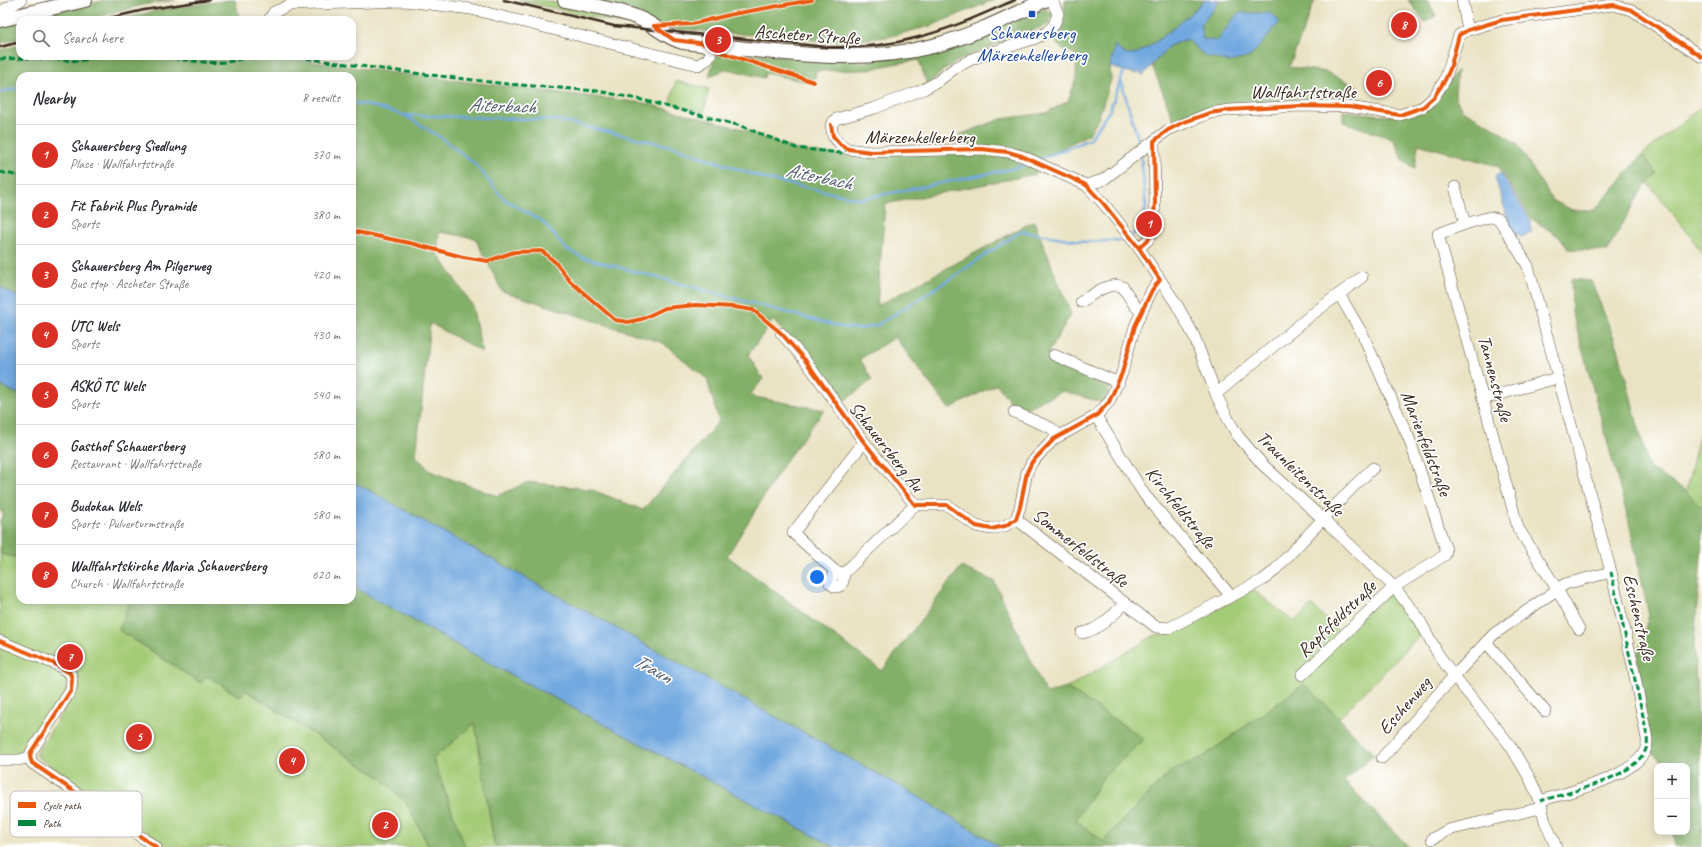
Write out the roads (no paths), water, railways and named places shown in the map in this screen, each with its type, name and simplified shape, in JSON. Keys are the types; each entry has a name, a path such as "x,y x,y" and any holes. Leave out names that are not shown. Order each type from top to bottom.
{"main road":[{"path":"17,16 85,0"},
{"name":"Ascheter Straße","path":"565,0 612,10 643,20 674,40 837,57 890,54 952,41 1045,0"},
{"path":"0,20 16,16"}],"street":[{"path":"0,12 21,0"},
{"path":"272,16 274,12 290,5 405,0 471,9 698,65 708,59 715,45"},
{"name":"Märzenkellerberg","path":"1022,156 1008,152 981,149 871,152 848,149 840,144 833,136 831,125 836,119 876,108 924,89 937,82 955,68 974,58 1036,38 1047,32 1054,25 1058,14 1052,0"},
{"name":"Wallfahrtstraße","path":"1086,185 1104,180 1168,130 1184,122 1210,113 1229,110 1300,106 1335,106 1400,114 1423,107 1434,97 1445,80 1463,32 1462,0"},
{"path":"1463,32 1502,20 1613,5 1632,10 1702,57"},
{"path":"1137,246 1148,240 1152,233 1155,203 1151,143"},
{"name":"Traunleitenstraße","path":"1022,156 1086,185 1126,231 1177,305 1194,336 1216,394 1228,420 1249,450 1263,465 1323,519 1394,587 1419,619 1438,654 1510,746 1529,777 1541,804 1550,834 1556,847"},
{"path":"1454,186 1465,224"},
{"name":"Eschenstraße","path":"1432,839 1448,830 1541,804 1603,781 1626,771 1641,756 1646,748 1645,725 1611,572 1528,266 1498,219 1490,217 1465,224"},
{"name":"Tannenstraße","path":"1465,224 1438,234 1518,528 1557,589 1579,629"},
{"path":"1216,394 1311,315 1362,277"},
{"path":"1016,519 1029,467 1040,453 1059,436 1096,416 1109,402 1119,382 1130,339 1141,311 1156,284 1160,280"},
{"path":"1081,302 1106,287 1119,285 1123,287 1141,311"},
{"name":"Marienfeldstraße","path":"1339,294 1363,335 1410,441 1446,550 1445,555 1394,587"},
{"name":"Schauersberg Au","path":"781,333 805,360 864,442 915,505"},
{"path":"1054,355 1119,382"},
{"path":"1483,399 1558,378"},
{"path":"1014,412 1051,428 1059,436"},
{"name":"Kirchfeldstraße","path":"1096,416 1144,494 1231,596"},
{"name":"Schauersberg Au","path":"864,442 792,533 839,572 915,505 947,506 976,526 991,529 1005,526 1016,519"},
{"name":"Sommerfeldstraße","path":"1016,519 1156,627 1169,628 1263,580 1273,572 1373,468"},
{"path":"1454,676 1486,642 1557,589 1565,584 1611,572"},
{"name":"Rapfsfeldstraße","path":"1302,675 1394,587"},
{"name":"Sommerfeldstraße","path":"1082,633 1089,632 1117,612 1125,603"},
{"path":"0,641 55,664 70,673 72,679 71,690 31,752 30,758 32,763 73,791"},
{"path":"1486,642 1545,711"},
{"name":"Eschenweg","path":"1382,758 1454,676"},
{"path":"0,760 19,760 30,758"},
{"path":"141,837 156,847"}],"water":[{"path":"1205,0 1219,0 1214,9 1200,25 1203,39 1217,41 1238,13 1271,13 1280,22 1250,57 1230,62 1205,56 1187,39 1169,46 1143,75 1139,72 1136,74 1110,67 1115,45 1126,54 1130,55 1137,53 1169,32"},
{"path":"1500,172 1531,221 1531,233 1522,237 1514,232 1510,226 1495,177"},
{"path":"0,287 16,296 16,393 0,385"},
{"name":"Traun","path":"356,483 919,797 1000,847 835,847 511,675 356,588"}],"waterway":[{"name":"Aiterbach","path":"1038,160 1090,139 1110,110 1124,71 1127,69"},
{"path":"1121,81 1140,146"},
{"name":"Aiterbach","path":"0,92 16,89"},
{"name":"Aiterbach","path":"356,104 368,105 404,115 556,120 675,147 766,179 861,199 1016,168 1029,163"},
{"path":"404,115 440,137 475,164 504,199 543,222 566,249 581,257 841,327 858,329 876,326 950,279 1021,231 1086,242 1124,240 1127,238"},
{"path":"1132,235 1139,230 1146,207 1141,155"}],"railway":[{"path":"118,16 144,10 209,0"},
{"path":"504,0 614,26 827,47 860,47 904,41 940,31 1015,0"},
{"path":"0,47 16,43"}],"place":[{"name":"Schauersberg Märzenkellerberg","path":"1032,14"},
{"name":"Wallfahrtskirche Maria Schauersberg","path":"1404,25"},
{"name":"Schauersberg Am Pilgerweg","path":"718,40"},
{"name":"Gasthof Schauersberg","path":"1379,83"},
{"name":"Schauersberg Siedlung","path":"1149,224"},
{"name":"Budokan Wels","path":"70,657"},
{"name":"ASKÖ TC Wels","path":"139,737"},
{"name":"UTC Wels","path":"292,761"},
{"name":"Fit Fabrik Plus Pyramide","path":"385,825"}]}
